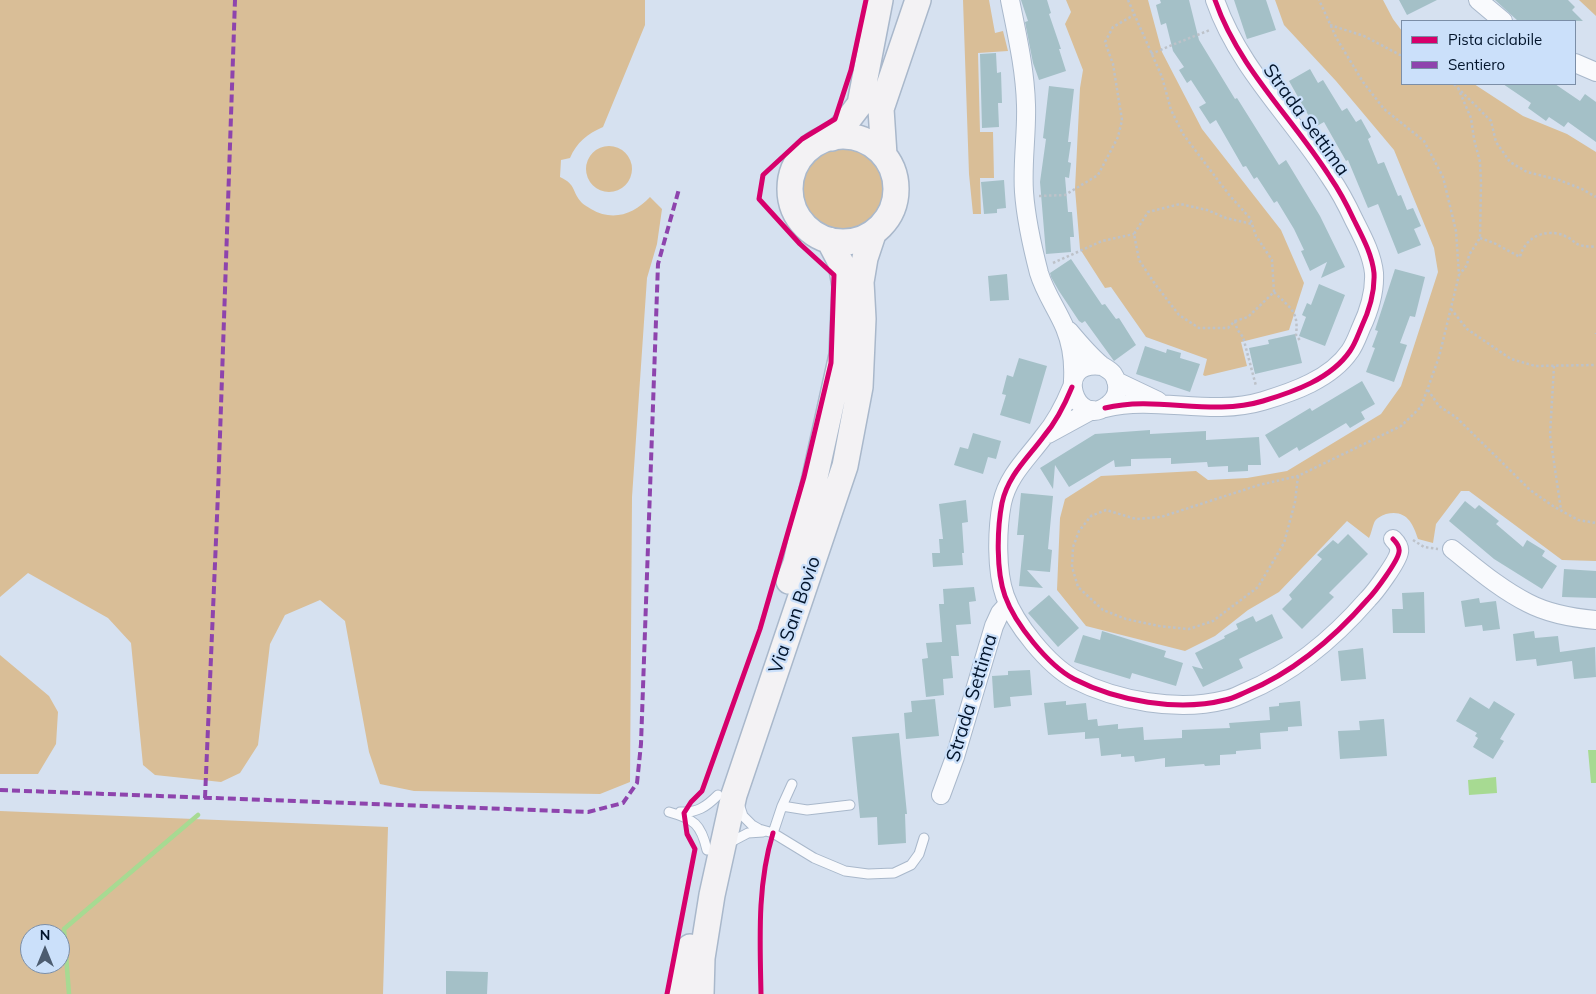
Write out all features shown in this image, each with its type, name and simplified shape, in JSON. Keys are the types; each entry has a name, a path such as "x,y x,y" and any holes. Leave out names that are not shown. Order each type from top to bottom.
{"main road":[{"name":"Via San Bovio","path":"880,0 860,104 832,138 818,143 804,154 794,171 790,192 795,212 803,224 814,234 829,240 848,242 859,240 873,234 890,215 896,197 896,187 894,173 884,155 881,109 918,0"},
{"path":"832,138 843,137 864,141 884,155"},
{"name":"Via San Bovio","path":"726,795 845,466 860,387 861,282 865,258 873,234"},
{"name":"Via San Bovio","path":"681,994 715,848 743,715 796,563 842,355 845,286 841,263 829,240"},
{"name":"Via San Bovio","path":"701,994 705,935 715,848"}],"street":[{"name":"Strada Settima","path":"1010,0 1024,80 1026,106 1024,196 1029,236 1038,270 1071,344 1074,363 1073,384"},
{"name":"Strada Settima","path":"1045,436 1099,409 1123,403 1227,408 1259,402 1288,393 1311,383 1328,372 1350,351 1366,317 1374,285 1374,271 1362,236 1330,176 1238,51 1215,0"},
{"path":"1478,0 1502,20"},
{"path":"1576,63 1596,72"},
{"name":"Strada Settima","path":"1064,327 1113,375 1116,381 1163,404"},
{"name":"Strada Settima","path":"1102,366 1088,366 1077,374 1066,401 1045,436 1020,464 1009,482 1002,502 999,552 1004,595 1013,615 1054,664 1074,678 1112,693 1149,702 1195,705 1226,700 1260,686 1292,668 1324,644 1379,588 1399,552 1398,544 1393,539"},
{"path":"1073,384 1073,394 1080,405 1099,409 1114,399 1117,393 1116,381"},
{"path":"1453,550 1492,581 1529,604 1570,618 1596,620"},
{"name":"Strada Settima","path":"941,795 994,626 1000,613 1008,604"}],"lane":[{"path":"773,833 792,784"},
{"path":"773,833 748,833 715,848 696,824 685,816 670,812 695,812 726,795 746,821 758,829 773,833 814,858 845,871 868,874 894,873 911,865 920,854 924,838"},
{"path":"782,806 807,810 850,805"}],"path":[{"path":"1128,0 1162,77 1171,110 1183,134 1230,196 1250,218 1256,236 1272,260 1274,292 1293,311 1298,323 1296,335 1301,342"},
{"path":"1298,476 1295,502 1284,543 1258,587 1213,621 1189,629 1159,626 1126,619 1103,610 1078,587 1072,567 1073,547 1079,531 1092,516 1106,510 1136,519 1161,516 1259,485 1298,476 1401,426 1421,406 1439,357 1459,275 1456,231 1442,177 1424,141 1384,109 1363,82 1330,25 1319,0"},
{"path":"1024,196 1065,195 1098,175 1118,137 1122,120 1113,64 1105,42 1112,27 1134,15"},
{"path":"1330,25 1364,36 1401,55"},
{"path":"1151,54 1202,33 1226,26"},
{"path":"1455,85 1491,121 1496,142 1510,162 1527,172 1567,183 1596,197"},
{"path":"1458,88 1471,118 1480,162 1480,238 1469,255 1467,265 1459,275"},
{"path":"1252,224 1180,204 1148,212 1134,234 1139,260 1179,315 1199,328 1228,328 1235,321 1248,316 1274,292"},
{"path":"1480,238 1520,256 1524,245 1532,238 1540,234 1553,232 1566,236 1580,245 1596,247"},
{"path":"1038,270 1102,241 1134,234"},
{"path":"1451,310 1467,329 1511,359 1535,366 1596,365"},
{"path":"1235,321 1243,337 1259,402"},
{"path":"1554,366 1550,435 1561,510"},
{"path":"1427,389 1439,406 1457,418 1530,490 1578,520 1596,523"},
{"path":"1393,539 1413,540 1424,547 1453,550"}],"shaded area":[{"path":"0,0 645,0 645,25 603,127 583,139 570,158 561,160 560,177 572,186 582,203 599,213 615,215 630,212 650,197 662,209 657,244 647,278 632,497 630,782 600,794 414,791 380,784 369,752 345,621 320,600 285,615 270,644 258,745 240,773 221,782 155,775 143,765 131,643 108,618 28,573 0,597"},
{"path":"963,0 989,0 995,33 1003,31 1008,51 978,53 980,132 993,132 994,178 980,178 981,214 973,214 969,174"},
{"path":"1066,0 1148,0 1162,52 1202,129 1281,230 1304,283 1289,330 1241,342 1247,366 1205,376 1203,375 1207,359 1146,337 1111,287 1105,288 1080,249 1075,189 1080,88 1083,70 1065,24 1071,12"},
{"path":"1275,0 1383,0 1401,30 1401,85 1476,85 1523,116 1567,134 1596,152 1596,561 1562,560 1469,491 1461,491 1436,524 1433,543 1418,539 1414,528 1404,515 1393,513 1377,518 1369,538 1347,521 1279,592 1248,610 1215,636 1185,651 1086,626 1057,590 1060,518 1065,499 1101,476 1196,471 1208,480 1247,478 1287,471 1381,414 1401,386 1438,272 1434,248 1394,150 1336,81 1284,25"},
{"path":"1579,0 1596,0 1596,16"},
{"path":"843,144 860,147 875,157 885,172 888,189 885,206 875,221 860,231 843,234 826,231 811,221 801,206 798,189 801,172 811,157 826,147"},
{"path":"609,146 622,150 628,156 632,169 628,182 622,188 609,192 596,188 590,182 586,169 590,156 596,150"},
{"path":"0,655 49,696 58,712 56,744 38,774 0,774"},
{"path":"1588,750 1596,750 1596,783 1591,783"},
{"path":"1496,777 1497,793 1469,795 1468,780"},
{"path":"0,811 388,827 383,994 0,994"}],"building":[{"path":"1021,0 1047,0 1051,13 1049,14 1066,71 1039,80 1033,63 1025,22 1028,21"},
{"path":"1160,0 1189,0 1199,40 1279,165 1286,160 1320,216 1345,267 1321,278 1327,262 1310,271 1301,251 1304,250 1277,201 1274,203 1257,177 1254,179 1246,166 1243,167 1216,120 1210,124 1199,107 1206,103 1191,80 1187,83 1179,70 1184,67 1173,51 1166,23 1161,25 1156,5 1161,3"},
{"path":"1234,0 1266,0 1276,30 1247,39"},
{"path":"1399,0 1437,0 1407,15"},
{"path":"1495,0 1568,0 1575,7 1572,10 1583,21 1576,20 1517,20"},
{"path":"996,53 997,73 1001,72 1002,103 998,103 999,127 982,128 980,54"},
{"path":"1310,69 1318,83 1323,80 1342,111 1347,108 1356,122 1361,119 1371,137 1368,139 1378,164 1384,162 1398,196 1401,195 1407,210 1413,208 1421,226 1414,229 1421,245 1398,254 1378,204 1368,208 1348,160 1346,161 1324,122 1315,127 1289,81"},
{"path":"1504,85 1556,85 1580,101 1585,94 1596,102 1596,142 1568,122 1564,127 1549,117 1546,121 1528,108 1531,103"},
{"path":"1049,86 1074,89 1068,142 1071,142 1068,162 1071,163 1069,178 1065,177 1068,212 1072,212 1074,237 1070,237 1071,252 1046,254 1040,182 1046,139 1043,138"},
{"path":"1004,180 1006,208 997,209 997,213 984,214 981,182"},
{"path":"1071,259 1102,305 1105,304 1116,319 1119,318 1136,345 1114,361 1085,321 1082,323 1079,321 1051,277 1050,273"},
{"path":"1395,269 1425,277 1415,317 1410,316 1400,343 1407,345 1394,382 1366,372 1375,348 1372,347 1378,331 1375,330"},
{"path":"1007,274 1009,300 990,301 988,276"},
{"path":"1319,284 1345,295 1325,346 1299,336 1306,317 1302,315 1307,303 1311,305"},
{"path":"1295,334 1302,363 1255,374 1249,348 1269,344 1268,340"},
{"path":"1145,346 1166,353 1167,349 1181,353 1180,358 1200,364 1190,392 1136,374"},
{"path":"1019,358 1047,366 1030,424 1000,415 1006,395 1002,394 1007,375 1013,377"},
{"path":"1362,381 1375,404 1361,412 1365,419 1350,428 1346,423 1299,451 1297,447 1279,458 1265,435 1310,408 1312,411"},
{"path":"1150,430 1150,434 1206,431 1206,440 1259,437 1261,465 1248,465 1248,471 1228,472 1228,466 1208,467 1207,462 1171,464 1171,458 1131,459 1131,466 1115,467 1114,460 1069,487 1055,465 1053,489 1040,468 1095,434"},
{"path":"973,433 1001,441 996,459 988,457 983,474 954,465 960,447 968,449"},
{"path":"1021,493 1053,496 1048,549 1052,550 1050,572 1027,570 1043,588 1019,586 1024,535 1017,535"},
{"path":"966,500 968,522 962,523 963,565 933,567 932,553 940,553 939,539 943,539 939,504"},
{"path":"1465,501 1475,509 1479,505 1499,521 1496,524 1523,547 1527,540 1545,551 1542,556 1557,566 1542,589 1494,559 1449,521"},
{"path":"1348,534 1368,554 1329,593 1334,597 1302,629 1282,609 1292,599 1289,595 1322,559 1317,555 1333,540 1338,544"},
{"path":"1564,569 1596,571 1596,598 1562,597"},
{"path":"974,587 976,601 969,602 971,624 956,625 959,656 951,656 953,678 943,679 944,695 926,697 922,659 928,658 926,643 942,642 939,604 944,604 943,589"},
{"path":"1424,592 1425,633 1393,633 1392,609 1403,609 1402,593"},
{"path":"1049,595 1079,628 1058,647 1028,613"},
{"path":"1479,598 1480,603 1496,601 1500,629 1483,631 1482,625 1465,627 1461,601"},
{"path":"1272,614 1283,638 1239,659 1243,668 1203,687 1192,666 1203,669 1195,653 1225,638 1224,636 1238,629 1236,624 1253,616 1256,622"},
{"path":"1102,631 1166,651 1164,657 1183,663 1176,686 1132,673 1130,679 1074,662 1083,635 1100,640"},
{"path":"1534,631 1535,638 1558,636 1560,652 1595,647 1596,677 1574,679 1572,661 1537,666 1536,659 1516,661 1513,634"},
{"path":"1363,648 1366,679 1341,681 1338,651"},
{"path":"1030,670 1032,695 1010,697 1011,706 994,708 992,676 1008,675 1008,671"},
{"path":"1470,697 1489,709 1494,701 1515,714 1500,739 1504,741 1493,759 1473,747 1478,738 1475,736 1477,733 1456,721"},
{"path":"935,699 939,736 906,739 904,713 912,712 911,701"},
{"path":"1066,701 1066,705 1086,703 1088,720 1097,719 1098,726 1118,724 1118,729 1143,727 1144,740 1182,738 1182,730 1230,728 1229,723 1270,720 1269,707 1279,706 1279,703 1300,701 1302,726 1288,727 1288,731 1260,733 1261,749 1236,751 1236,754 1220,755 1220,765 1205,766 1204,764 1165,767 1165,758 1135,762 1134,756 1121,757 1121,754 1101,756 1099,738 1085,739 1085,732 1048,735 1044,703"},
{"path":"1384,719 1387,756 1340,759 1338,731 1360,730 1359,721"},
{"path":"899,733 907,814 905,814 906,843 878,845 877,817 860,818 852,737"},
{"path":"446,971 488,972 487,994 446,994"}],"waterway":[{"path":"69,994 64,929 198,815"}],"marked path":[{"path":"205,798 218,493 235,0"},
{"path":"0,790 588,812 623,803 637,783 641,744 658,264 679,189"}],"cycle path":[{"path":"667,994 695,849 687,834 684,813 691,802 702,791 760,629 804,477 831,363 834,275 800,244 759,199 763,175 802,139 835,119 851,70 866,0"},
{"path":"1105,408 1144,404 1223,407 1263,401 1299,389 1322,377 1342,361 1355,342 1371,301 1374,287 1371,259 1346,203 1315,155 1252,71 1225,25 1215,0"},
{"path":"1072,387 1052,425 1019,467 1009,484 1000,513 998,550 1002,586 1016,619 1043,654 1064,673 1074,679 1109,693 1148,702 1188,705 1236,697 1281,675 1297,664 1327,640 1355,613 1386,576 1395,562 1399,550 1398,545 1393,539"},
{"path":"761,994 760,933 762,893 764,872 773,833"}]}
